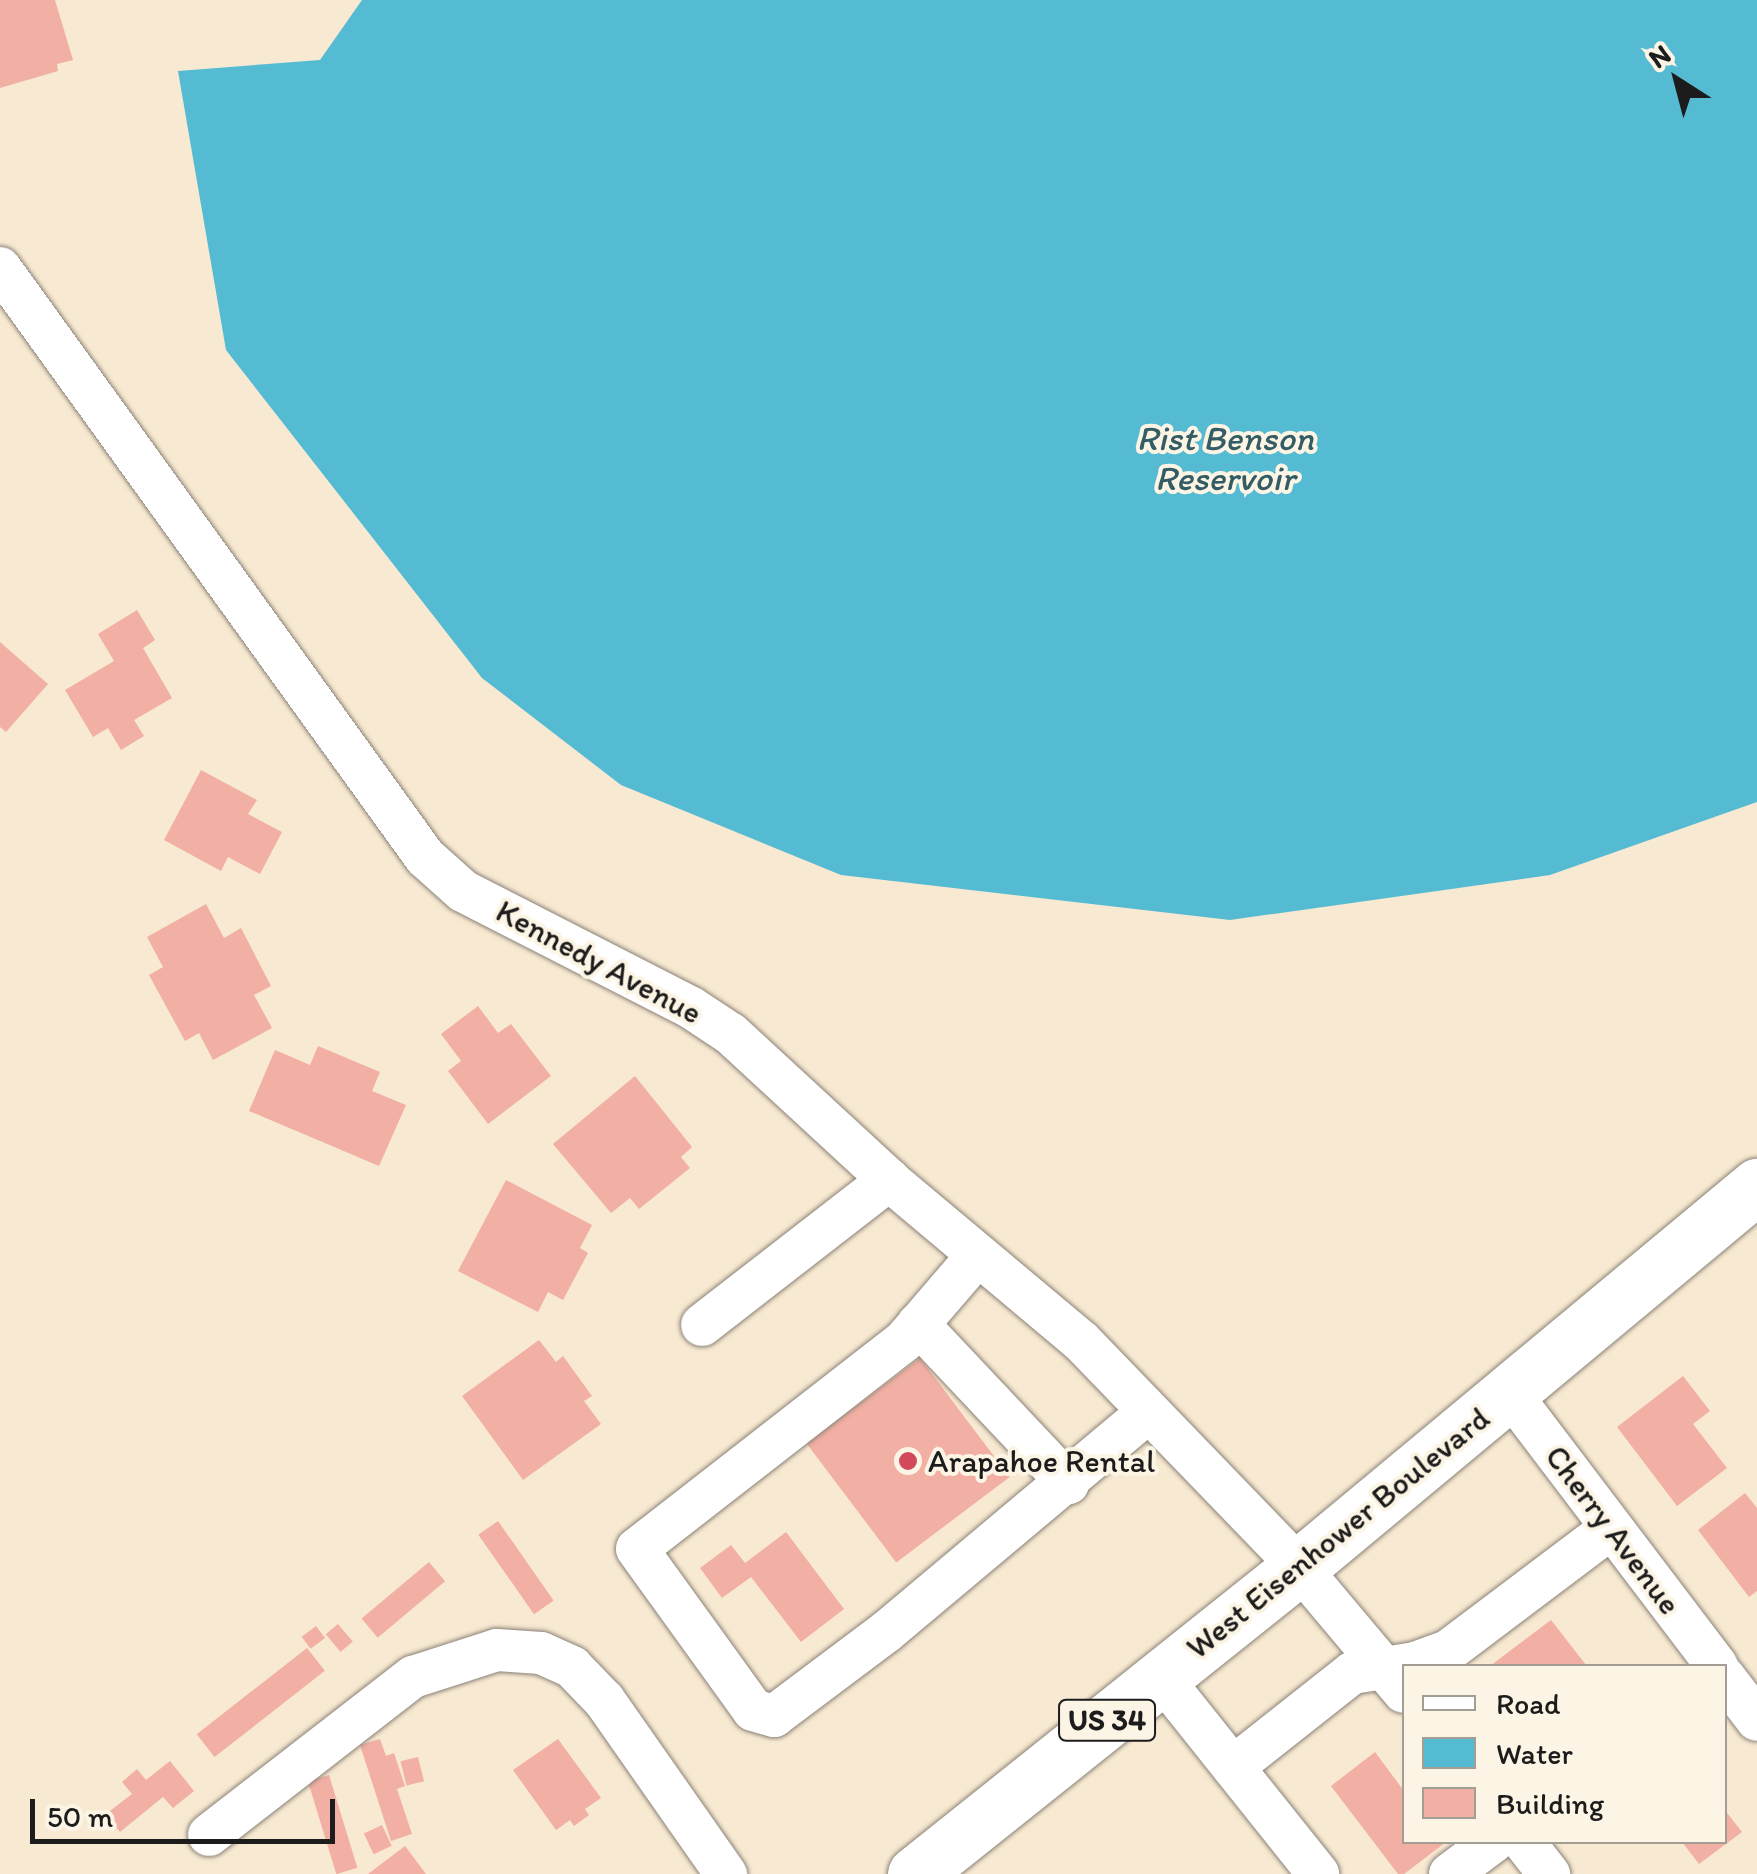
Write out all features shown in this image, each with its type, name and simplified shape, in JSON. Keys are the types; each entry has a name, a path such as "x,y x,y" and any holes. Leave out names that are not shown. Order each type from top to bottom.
{"highway":[{"name":"West Eisenhower Boulevard","path":"945,1864 1161,1677 1757,1186"}],"street":[{"name":"Kennedy Avenue","path":"0,268 425,857 463,890 690,1007 731,1034 888,1180 1081,1341 1300,1566 1395,1680"},
{"path":"702,1325 888,1180"},
{"path":"978,1254 904,1341 637,1549 753,1710 774,1716 1068,1484 1148,1412"},
{"path":"918,1324 1068,1484"},
{"name":"Cherry Avenue","path":"1510,1392 1714,1664"},
{"path":"1424,1664 1448,1651 1611,1528"},
{"path":"209,1835 412,1677 496,1650 541,1654 572,1667 604,1700 726,1874"},
{"path":"1234,1768 1352,1673 1395,1680"},
{"path":"1161,1677 1318,1874"},
{"path":"1727,1681 1757,1720"},
{"path":"1450,1874 1490,1844"},
{"path":"1526,1844 1549,1874"}],"water":[{"name":"Rist Benson Reservoir","path":"362,0 1757,0 1757,802 1550,875 1230,920 841,875 621,785 482,678 226,350 178,71 320,60"}],"building":[{"path":"0,0 55,0 73,60 57,64 58,71 0,88"},
{"path":"137,610 155,640 143,648 172,698 134,720 144,736 121,750 108,728 93,737 65,690 114,661 98,634"},
{"path":"0,642 48,684 6,732 0,727"},
{"path":"201,770 257,800 248,814 282,832 260,874 228,857 221,871 164,840"},
{"path":"206,904 224,938 241,928 271,986 254,995 272,1028 213,1060 199,1033 185,1041 149,975 163,967 147,937"},
{"path":"478,1006 498,1033 511,1024 551,1076 488,1124 448,1071 461,1061 441,1034"},
{"path":"318,1046 380,1072 372,1091 406,1105 379,1166 249,1111 275,1050 310,1065"},
{"path":"635,1076 692,1147 681,1157 690,1168 639,1209 630,1198 611,1213 553,1144"},
{"path":"506,1180 592,1225 580,1248 588,1253 563,1300 548,1292 538,1312 458,1271"},
{"path":"539,1340 556,1362 563,1356 592,1396 584,1401 601,1424 523,1480 462,1396"},
{"name":"Arapahoe Rental","path":"920,1358 1010,1477 896,1562 807,1443"},
{"path":"1683,1376 1710,1411 1693,1424 1727,1468 1677,1506 1617,1427"},
{"path":"1745,1493 1757,1508 1757,1591 1749,1597 1698,1530"},
{"path":"498,1521 554,1600 534,1614 478,1535"},
{"path":"786,1532 844,1609 801,1642 751,1577 722,1598 700,1568 731,1545 745,1563"},
{"path":"429,1562 445,1581 378,1638 362,1619"},
{"path":"1551,1620 1585,1664 1493,1664"},
{"path":"338,1624 353,1642 341,1652 326,1634"},
{"path":"316,1626 325,1638 311,1649 302,1637"},
{"path":"307,1648 325,1671 215,1757 197,1734"},
{"path":"380,1739 386,1756 394,1753 405,1786 397,1789 412,1834 391,1841 360,1745"},
{"path":"558,1739 601,1798 585,1809 589,1815 574,1826 570,1820 556,1830 513,1770"},
{"path":"1375,1752 1402,1788 1402,1844 1443,1844 1404,1874 1398,1874 1331,1786"},
{"path":"418,1757 424,1781 407,1786 401,1761"},
{"path":"170,1761 194,1791 173,1808 163,1797 120,1832 106,1814 132,1794 122,1782 137,1769 146,1780"},
{"path":"329,1775 357,1868 336,1874 308,1781"},
{"path":"1727,1813 1742,1832 1727,1843"},
{"path":"382,1825 392,1846 374,1854 364,1833"},
{"path":"1684,1844 1726,1844 1699,1864"},
{"path":"405,1846 426,1874 368,1874"}],"place":[{"name":"Arapahoe Rental","path":"908,1461"}]}
